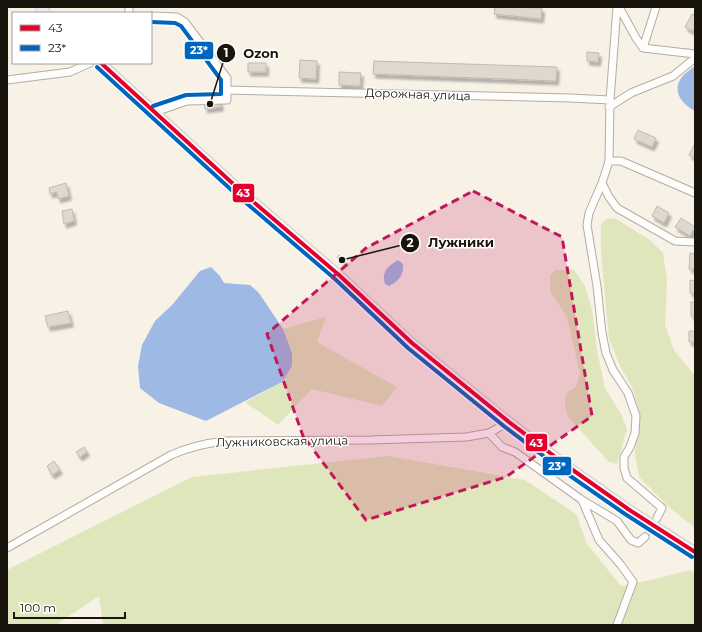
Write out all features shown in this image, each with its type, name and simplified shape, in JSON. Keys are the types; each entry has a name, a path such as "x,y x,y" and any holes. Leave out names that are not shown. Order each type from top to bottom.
{"main road":[{"path":"102,64 242,192 339,275 412,343 509,422 570,468 628,509 695,552"}],"street":[{"path":"618,7 643,48 695,54"},
{"path":"618,7 610,104 609,161 602,183 589,213 588,226 606,353 613,370 628,393 636,416 635,433 630,447 624,457 624,468 627,478 662,508 657,518"},
{"path":"643,48 656,7"},
{"path":"152,16 177,17 185,22 227,78 226,100 187,101 155,112"},
{"path":"610,104 673,76 695,58"},
{"path":"7,80 70,72 88,64"},
{"name":"Дорожная улица","path":"227,90 538,97 610,104"},
{"path":"609,161 621,161 695,193"},
{"path":"602,183 609,197 617,208 675,241 695,242"},
{"name":"Лужниковская улица","path":"7,548 170,455 205,443 226,441 371,440 466,437 489,433 509,422"},
{"path":"489,433 502,447 515,452 582,500 617,521 631,540 638,543 645,537"},
{"path":"582,500 599,540 621,565 633,582 617,625"}],"highlighted area":[{"path":"473,191 562,237 592,416 506,477 366,520 303,436 267,334 366,248"}],"green space":[{"path":"608,218 616,219 650,240 663,253 667,280 665,325 674,350 695,376 695,528 669,507 639,477 635,453 639,411 632,387 619,364 609,338 601,253 601,224"},
{"path":"555,270 574,270 585,286 592,310 597,350 605,388 621,414 627,429 617,464 609,462 569,418 565,408 565,398 568,392 576,387 580,374 567,317 550,291 550,275"},
{"path":"326,317 317,342 397,387 382,406 312,389 278,425 245,402 282,382 292,353 283,329"},
{"path":"388,456 525,480 576,514 587,544 621,586 690,570 695,572 695,625 103,625 99,596 60,622 58,625 7,625 7,570 192,477"}],"water":[{"path":"695,66 695,111 682,101 678,92 678,87 682,77"},
{"path":"398,260 403,264 402,274 396,282 389,286 385,284 384,280 386,270"},
{"path":"211,267 220,276 224,283 250,285 259,293 283,329 292,353 292,366 282,382 206,421 159,403 140,388 138,366 142,345 155,321 172,305 200,271"}],"building":[{"path":"495,7 542,8 541,19 494,14"},
{"path":"692,14 695,15 695,26 693,31 685,27"},
{"path":"587,52 599,53 598,62 587,61"},
{"path":"300,60 317,61 316,79 299,78"},
{"path":"374,61 557,67 556,81 373,74"},
{"path":"248,63 266,63 266,72 248,72"},
{"path":"339,72 361,73 360,86 339,85"},
{"path":"220,101 221,107 205,109 204,102"},
{"path":"638,130 656,138 652,147 634,139"},
{"path":"695,145 695,158 689,155"},
{"path":"66,183 69,196 58,199 57,192 50,194 49,188"},
{"path":"657,206 669,213 664,223 652,216"},
{"path":"72,209 74,221 64,224 62,211"},
{"path":"681,218 695,227 690,236 675,227"},
{"path":"690,253 695,254 695,269 689,269"},
{"path":"339,255 346,260 343,263 337,258"},
{"path":"690,280 695,281 695,293 690,293"},
{"path":"691,302 695,302 695,316 691,316"},
{"path":"68,311 71,323 48,327 45,316"},
{"path":"689,331 695,331 695,342 689,342"},
{"path":"84,447 87,452 80,457 76,452"},
{"path":"54,461 60,470 52,475 47,466"}],"tunnel":[{"path":"645,537 655,521"}],"transit line":[{"name":"23*","path":"152,22 175,23 181,26 221,80 221,94 186,95 153,106"},
{"name":"43","path":"102,64 242,192 339,275 412,343 509,422 570,468 628,509 695,552"},
{"name":"23*","path":"97,67 238,196 335,279 408,348 505,427 566,473 625,514 692,557"}],"place":[{"name":"Ozon","path":"210,104"},
{"name":"Лужники","path":"342,260"}]}
